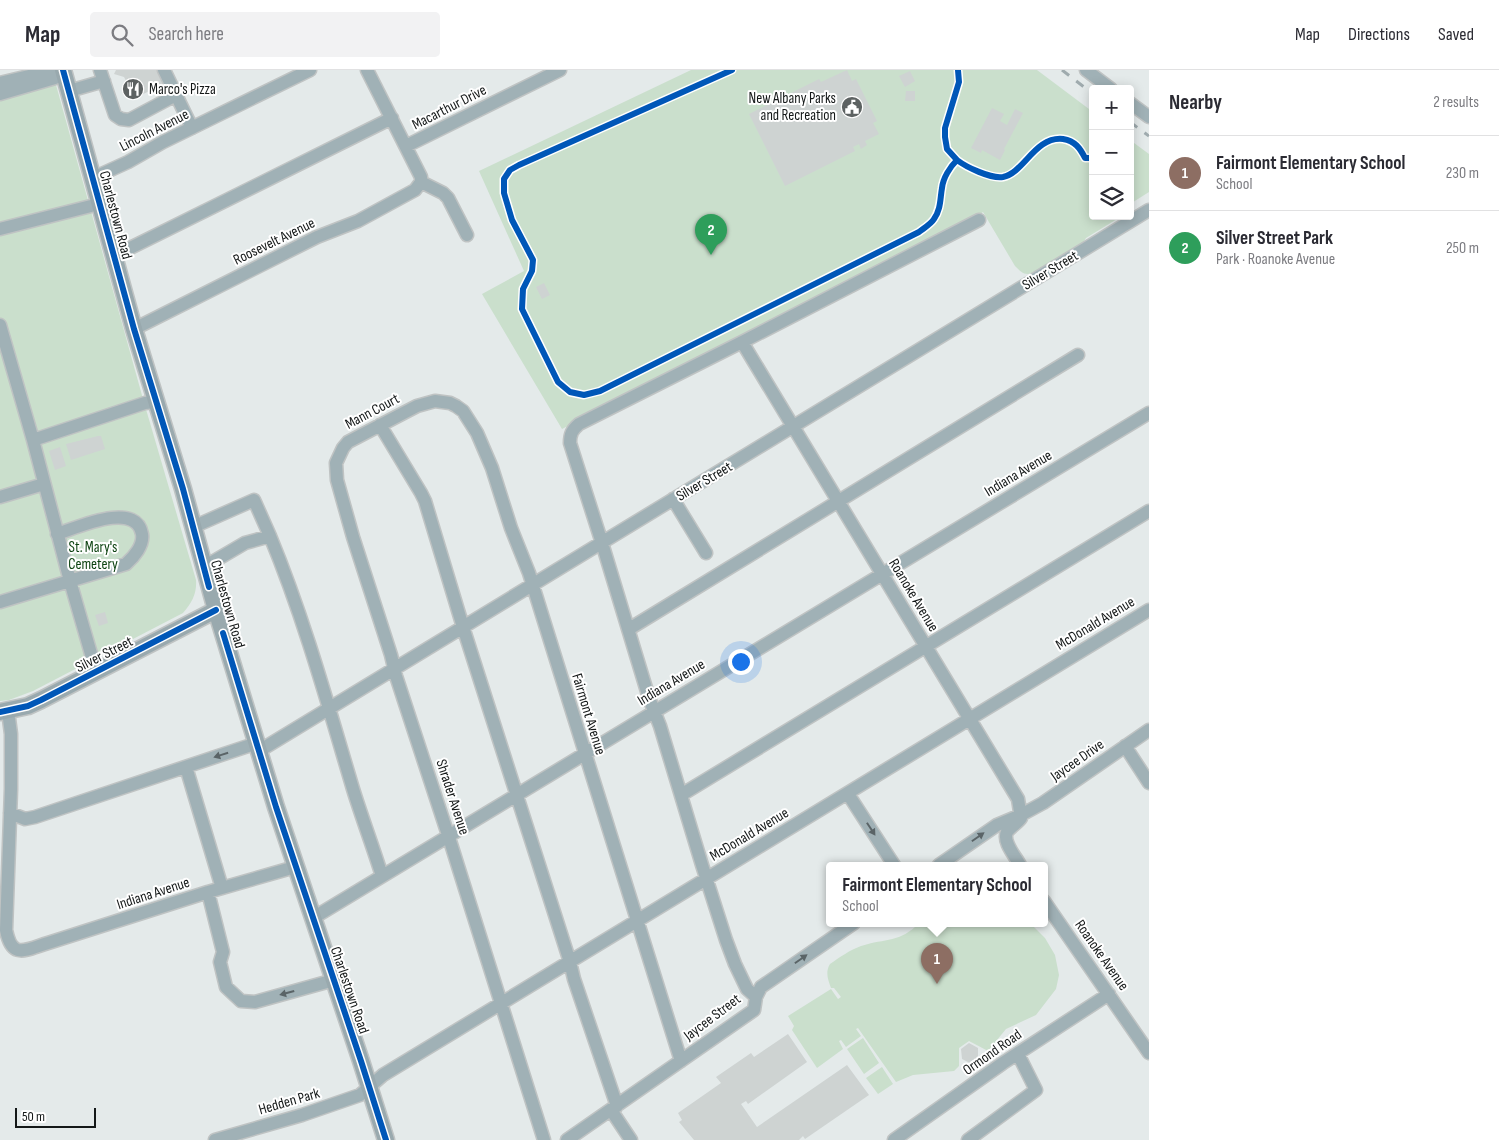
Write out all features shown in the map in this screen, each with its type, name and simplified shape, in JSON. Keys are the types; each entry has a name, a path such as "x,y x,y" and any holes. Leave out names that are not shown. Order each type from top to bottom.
{"main road":[{"name":"Charlestown Road","path":"58,73 69,91 155,402 258,747 295,867 386,1140"},
{"name":"Silver Street","path":"4,711 41,700 216,610"}],"street":[{"path":"164,70 192,128"},
{"name":"Lincoln Avenue","path":"93,178 310,70"},
{"path":"368,70 421,179 448,198 467,235"},
{"name":"Macarthur Drive","path":"406,146 542,74 560,70"},
{"path":"1086,70 1106,85"},
{"path":"0,82 58,73"},
{"path":"0,94 58,73"},
{"path":"69,91 102,75 115,114 121,119 129,120 176,95"},
{"path":"1134,106 1149,117"},
{"path":"114,256 392,118"},
{"name":"Roosevelt Avenue","path":"134,329 317,237 358,221 410,194 420,185 421,179"},
{"path":"0,229 91,206"},
{"name":"Silver Street","path":"10,813 25,819 35,817 186,767 258,747 395,669 1149,210"},
{"path":"758,992 747,989 735,964 706,879 570,443 570,436 572,430 579,424 979,220"},
{"path":"0,325 96,672"},
{"name":"Roanoke Avenue","path":"742,342 1018,799 1021,815"},
{"path":"628,629 1078,355"},
{"name":"Mann Court","path":"336,463 348,442 417,406 435,401"},
{"name":"Fairmont Avenue","path":"435,401 450,403 463,411 477,433 492,468 532,586 681,1061"},
{"path":"33,440 155,402"},
{"name":"Indiana Avenue","path":"313,918 1149,413"},
{"path":"380,424 425,502 614,1108 631,1140"},
{"name":"Shrader Avenue","path":"336,463 337,480 344,505 544,1140"},
{"path":"0,497 44,484"},
{"path":"193,527 254,500 282,563 382,876"},
{"path":"673,500 706,553"},
{"path":"681,795 1149,511"},
{"path":"0,602 126,564 142,543 142,534 136,523 120,516 106,518 57,534"},
{"path":"204,567 245,543 270,536"},
{"name":"McDonald Avenue","path":"369,1088 382,1075 1149,610"},
{"path":"4,711 11,734 10,813"},
{"name":"Jaycee Drive","path":"1021,815 1043,803 1149,730"},
{"path":"1126,746 1149,783"},
{"path":"186,767 222,888"},
{"path":"848,794 892,862"},
{"name":"Indiana Avenue","path":"10,813 6,930 11,946 20,951 137,916 208,892 295,867"},
{"path":"943,862 997,825 1021,815"},
{"path":"1018,862 1006,838 1007,833 1019,821 1021,815"},
{"path":"208,892 223,952 220,962 226,987 241,1001 255,1002 334,980"},
{"name":"Roanoke Avenue","path":"1048,907 1149,1053"},
{"name":"Jaycee Street","path":"567,1140 754,1010 758,992 848,927"},
{"name":"Ormond Road","path":"894,1140 1018,1054 1110,994"},
{"path":"968,1140 1036,1090 1018,1054"},
{"name":"Hedden Park","path":"215,1140 329,1106 360,1095 369,1088"}],"green space":[{"path":"691,70 1037,70 1089,109 1089,220 1115,220 1086,238 1083,243 1056,261 1028,274 1022,273 1015,266 983,212 969,222 562,429 482,294 524,271 479,171"},
{"name":"St. Mary's Cemetery","path":"53,74 143,399 196,580 196,589 193,598 183,613 33,691 9,700 0,701 0,86"},
{"path":"1134,143 1149,154 1149,192 1134,201"},
{"path":"914,927 1034,927 1045,938 1055,955 1059,975 1056,989 1036,1015 1006,1029 988,1051 969,1041 959,1048 959,1066 954,1071 913,1075 896,1082 858,1028 856,1029 861,1036 846,1047 841,1040 839,1041 843,1049 817,1068 792,1030 794,1026 788,1016 831,989 838,999 841,997 834,988 831,988 829,982 827,973 830,964 861,946 899,937"},
{"path":"863,1038 879,1063 864,1074 847,1049"},
{"path":"882,1067 893,1084 878,1094 866,1078"}],"building":[{"path":"116,70 159,70 166,83 135,98 124,77 114,74"},
{"path":"847,70 852,81 856,79 877,121 873,123 879,134 865,141 867,145 861,149 859,144 853,147 855,151 785,186 749,114 819,79 821,82"},
{"path":"910,71 915,81 905,87 899,76"},
{"path":"906,91 915,91 915,101 905,101"},
{"path":"992,108 1004,114 1000,121 1007,125 1015,109 1023,113 1000,160 982,150 981,153 971,148"},
{"path":"544,283 550,295 542,299 536,287"},
{"path":"101,436 105,449 71,460 66,444"},
{"path":"60,447 66,466 55,470 49,451"},
{"path":"105,612 108,623 99,626 95,615"},
{"path":"788,1034 807,1062 748,1104 746,1101 741,1104 757,1127 847,1065 869,1095 805,1139 803,1136 799,1140 694,1140 679,1122 682,1120 678,1113 721,1083 716,1077 751,1053 754,1057"},
{"path":"969,1043 978,1048 978,1058 970,1063 962,1059 961,1049"}],"railway":[{"path":"1062,70 1089,91"},
{"path":"1134,125 1149,136"}],"cycle path":[{"path":"63,70 134,329 183,489 209,587"},
{"path":"732,70 519,165 510,170 504,179 504,193 512,220 533,260 532,271 523,289 522,309 558,382 570,392 584,395 600,391 919,232 929,224 938,211 945,177 957,160 947,149 945,128 959,82 958,70"},
{"path":"957,160 972,169 1003,177 1017,169 1045,143 1063,139 1077,145 1085,158 1089,158"},
{"path":"0,712 28,706 41,700 216,610"},
{"path":"223,633 276,807 386,1140"}],"place":[{"name":"Marco's Pizza","path":"133,89"},
{"name":"New Albany Parks and Recreation","path":"852,107"},
{"name":"Silver Street Park","path":"711,255"},
{"name":"Fairmont Elementary School","path":"937,984"}]}
